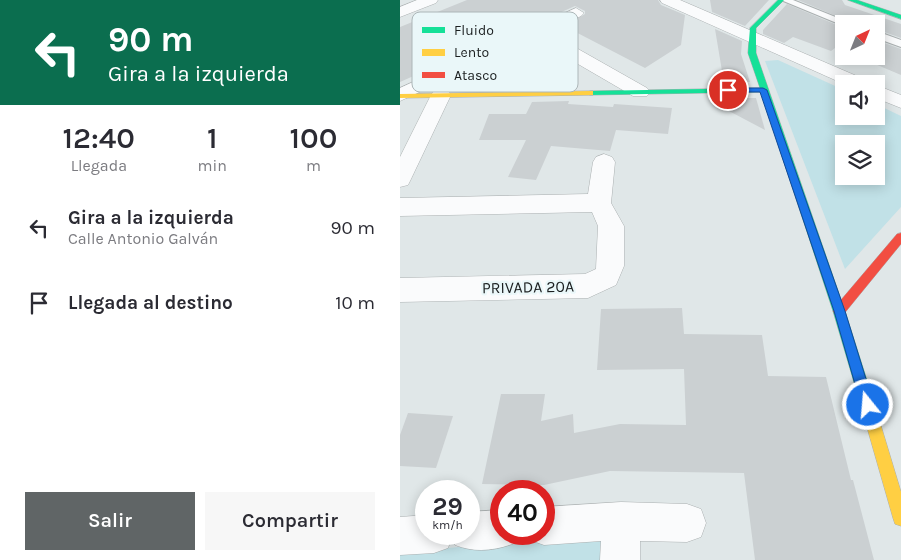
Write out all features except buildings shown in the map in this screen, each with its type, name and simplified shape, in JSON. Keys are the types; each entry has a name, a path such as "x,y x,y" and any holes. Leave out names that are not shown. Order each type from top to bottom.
{"street":[{"path":"400,12 432,0"},
{"path":"668,0 838,75"},
{"path":"781,0 753,28 751,37 752,53 763,90 840,311 901,518"},
{"path":"851,0 901,18"},
{"path":"578,57 640,92"},
{"path":"400,96 412,90"},
{"path":"400,96 763,90"},
{"path":"400,179 441,95"},
{"path":"885,95 901,102"},
{"path":"400,207 599,203 604,162"},
{"name":"PRIVADA 20A","path":"400,290 588,286 606,277 610,266 611,226 599,203"},
{"path":"840,311 901,236"},
{"path":"620,560 621,521"},
{"path":"555,525 621,521 687,523"},
{"path":"400,536 415,535"}],"lane":[{"path":"785,0 835,19"},
{"path":"885,38 901,44"}],"shaded area":[{"path":"778,60 835,86 835,125 885,125 885,108 901,116 901,207 845,269 765,61"},
{"path":"602,535 601,560 400,560 400,552 490,544 555,545 555,539"}],"traffic: fast":[{"path":"781,0 753,28 752,53 839,311 865,396"},
{"path":"851,0 901,17"},
{"path":"590,93 763,90"}],"traffic: slow":[{"path":"400,96 590,93"},
{"path":"865,396 901,518"}],"traffic: jam":[{"path":"839,311 901,237"}],"route":[{"path":"728,90 763,90 840,311 868,405"}]}
